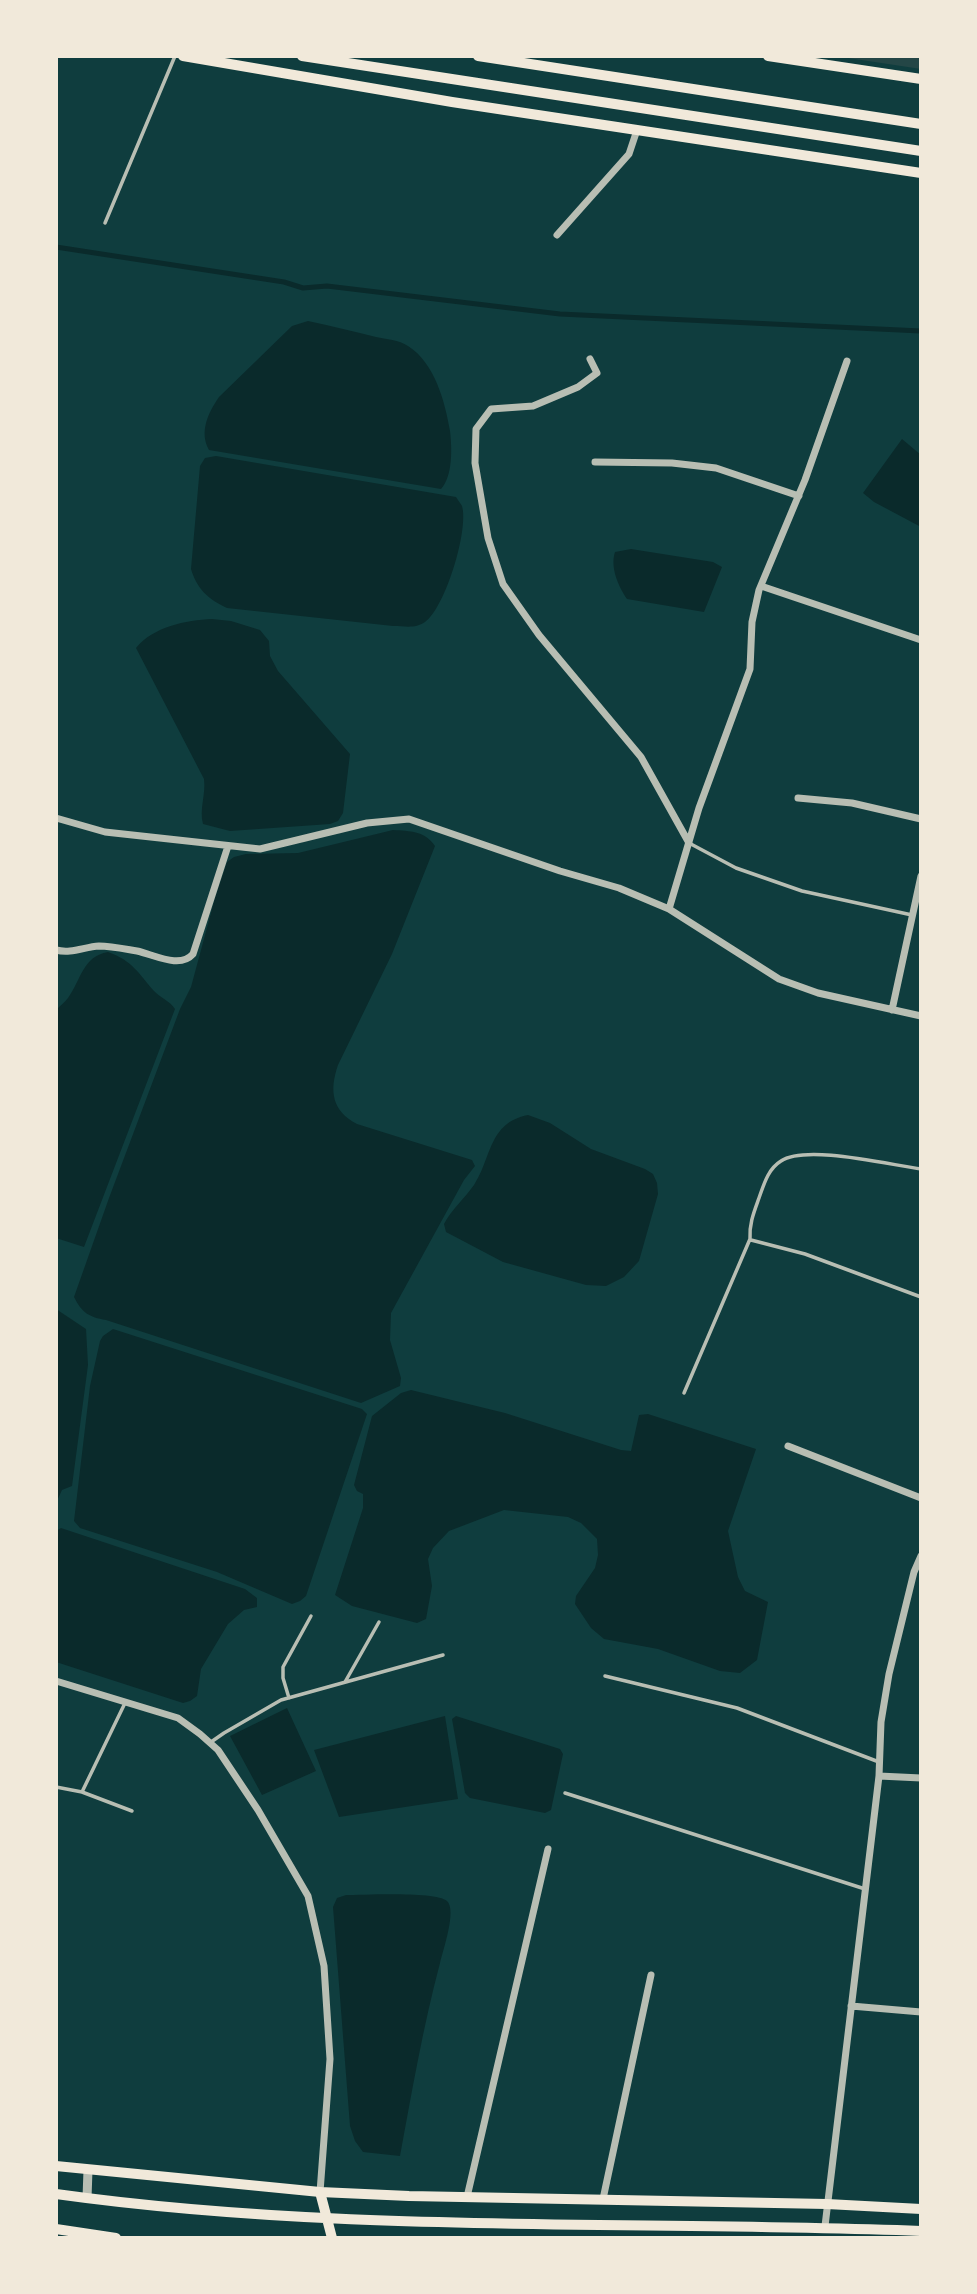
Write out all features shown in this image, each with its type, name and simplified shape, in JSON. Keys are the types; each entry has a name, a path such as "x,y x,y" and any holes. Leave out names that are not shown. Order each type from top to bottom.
{"main road":[{"path":"183,56 452,102 921,173"},
{"path":"302,56 921,151"},
{"path":"478,56 921,124"},
{"path":"768,56 921,79"},
{"path":"56,2166 320,2192 827,2204 921,2209"},
{"path":"320,2192 332,2238"},
{"path":"56,2194 187,2210 328,2219 708,2227 825,2226 921,2231"},
{"path":"56,2229 116,2238"}],"street":[{"path":"557,234 626,158 637,130"},
{"path":"590,359 597,373 578,387 533,407 491,409 476,429 475,463 488,538 503,584 539,635 641,757 690,843"},
{"path":"669,909 699,808 750,668 752,622 761,586 799,496 847,361"},
{"path":"595,462 672,463 716,468 799,496"},
{"path":"761,586 921,640"},
{"path":"798,798 852,803 921,819"},
{"path":"56,818 105,832 260,849 367,824 409,818 560,871 619,888 669,909 779,979 818,993 921,1016"},
{"path":"56,950 68,952 103,946 181,962 189,959 194,954 228,845"},
{"path":"892,1010 921,876"},
{"path":"788,1446 921,1498"},
{"path":"825,2226 879,1776 881,1722 889,1674 912,1581 921,1556"},
{"path":"56,1681 178,1718 210,1744 218,1751 258,1810 308,1896 324,1966 330,2059 320,2192"},
{"path":"879,1776 921,1778"},
{"path":"467,2197 548,1849"},
{"path":"603,2199 651,1975"},
{"path":"851,2006 921,2012"},
{"path":"87,2198 88,2170"}],"lane":[{"path":"105,223 175,56"},
{"path":"690,843 736,868 802,891 912,915"},
{"path":"684,1393 750,1240 749,1227 767,1176 781,1161 795,1155 827,1154 921,1170"},
{"path":"750,1240 805,1254 921,1297"},
{"path":"912,1581 921,1584"},
{"path":"289,1698 283,1667 311,1616"},
{"path":"344,1684 379,1622"},
{"path":"210,1744 224,1732 281,1700 443,1655"},
{"path":"605,1676 737,1708 879,1762"},
{"path":"82,1792 126,1701"},
{"path":"56,1787 82,1792 132,1811"},
{"path":"565,1793 865,1889"}],"shaded area":[{"path":"835,56 921,56 921,69"},
{"path":"308,321 401,342 425,362 442,396 450,431 450,469 441,489 209,450 205,436 206,423 219,397 292,326"},
{"path":"902,439 921,455 921,527 874,502 863,493"},
{"path":"216,456 456,497 462,506 463,517 459,550 454,568 433,614 417,626 393,626 227,608 214,601 200,588 191,569 200,466 205,458"},
{"path":"631,549 713,562 722,567 704,612 627,599 616,576 614,558 615,552"},
{"path":"212,619 231,621 260,630 269,641 270,656 278,671 350,754 343,813 338,821 330,824 230,831 203,824 204,779 136,648 151,635 171,626"},
{"path":"393,830 422,835 435,846 392,954 338,1065 333,1092 342,1113 357,1124 472,1160 475,1166 464,1180 391,1313 390,1340 401,1378 400,1386 361,1403 95,1317 83,1311 74,1297 180,1009 191,987 227,862 246,854 298,853"},
{"path":"108,952 129,964 175,1009 84,1247 56,1238 56,1010 68,998 93,958"},
{"path":"528,1115 550,1123 591,1149 653,1174 658,1194 639,1261 624,1277 606,1286 586,1285 503,1262 446,1232 444,1224 480,1175 498,1134 515,1119"},
{"path":"56,1309 86,1329 88,1365 72,1486 62,1490 56,1503"},
{"path":"113,1329 362,1409 367,1414 306,1596 300,1601 292,1604 217,1572 80,1528 74,1521 90,1386 100,1341"},
{"path":"411,1390 505,1413 621,1450 631,1451 639,1415 648,1414 756,1449 728,1531 738,1577 745,1591 768,1602 757,1660 740,1673 720,1671 658,1649 604,1639 591,1628 575,1604 576,1596 595,1568 597,1539 581,1523 568,1517 504,1510 449,1531 433,1548 428,1559 432,1586 426,1619 417,1623 352,1606 335,1595 363,1508 363,1494 357,1491 354,1485 372,1416 401,1393"},
{"path":"61,1528 245,1589 257,1598 257,1607 244,1610 228,1624 201,1669 197,1696 183,1703 56,1662 56,1531"},
{"path":"287,1708 316,1771 262,1795 230,1736"},
{"path":"445,1716 458,1799 339,1817 314,1750"},
{"path":"456,1716 560,1749 563,1754 551,1810 545,1813 470,1798 465,1793 452,1719"},
{"path":"346,1895 429,1896 447,1901 450,1906 448,1930 423,2035 400,2156 363,2152 355,2141 350,2126 333,1907 337,1898"}],"waterway":[{"path":"56,247 284,282 303,288 327,286 560,314 921,331"}]}
